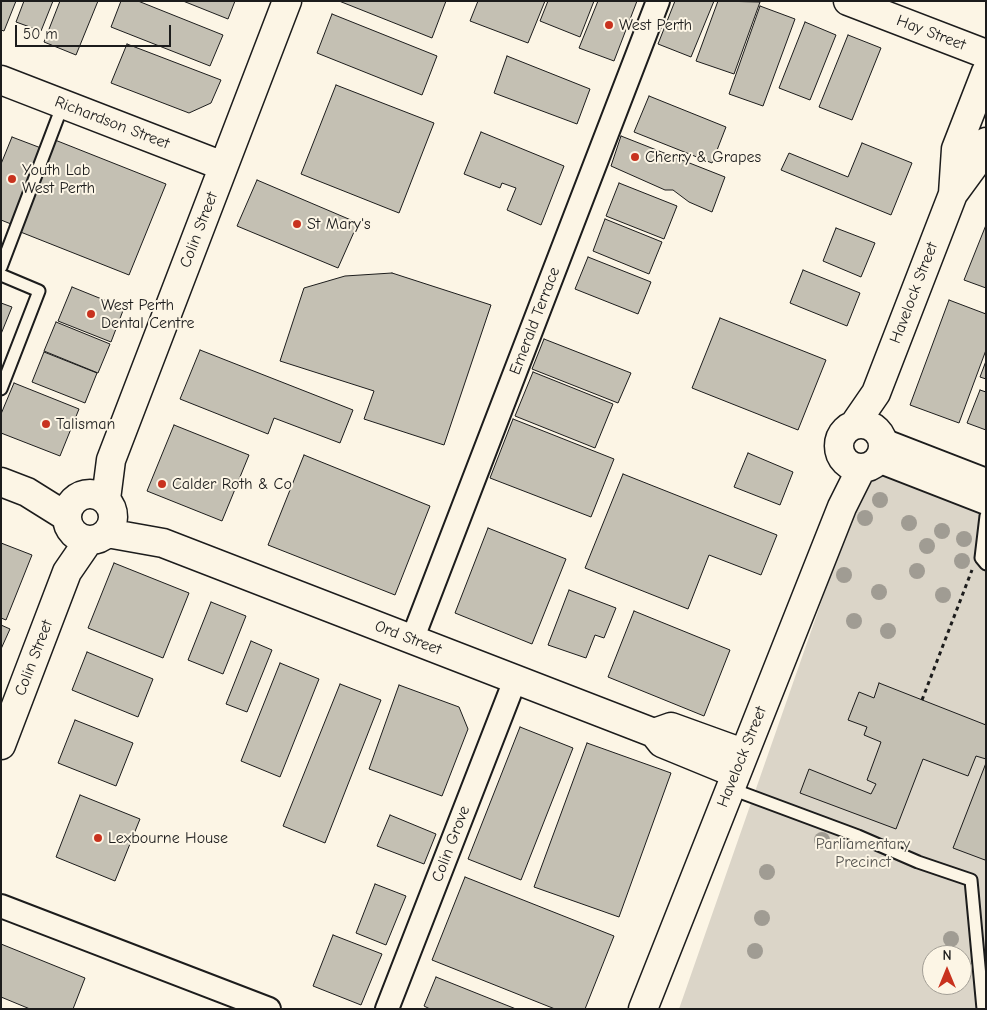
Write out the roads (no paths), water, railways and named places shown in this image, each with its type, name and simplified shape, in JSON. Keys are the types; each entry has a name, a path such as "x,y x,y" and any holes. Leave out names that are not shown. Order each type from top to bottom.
{"street":[{"name":"Colin Street","path":"1,745 287,1"},
{"name":"Emerald Terrace","path":"412,640 658,1"},
{"name":"Hay Street","path":"848,1 986,54"},
{"name":"Havelock Street","path":"953,194 956,150 986,72"},
{"name":"Richardson Street","path":"1,80 224,166"},
{"name":"Havelock Street","path":"642,1009 866,447 876,393 953,194 980,158 986,142"},
{"path":"866,447 986,480"},
{"path":"866,447 986,503"},
{"name":"Ord Street","path":"1,482 89,514 654,733 662,743 736,771"},
{"name":"Colin Grove","path":"388,1009 515,680"},
{"path":"1,906 269,1009"}],"lane":[{"path":"1,267 63,104"},
{"path":"1,275 38,290 1,389"},
{"path":"983,561 986,516"},
{"path":"736,771 858,836 918,862 971,880 983,1009"}],"place":[{"name":"West Perth","path":"609,25"},
{"name":"Cherry & Grapes","path":"635,157"},
{"name":"Youth Lab West Perth","path":"12,179"},
{"name":"St Mary's","path":"297,224"},
{"name":"West Perth Dental Centre","path":"91,314"},
{"name":"Talisman","path":"46,424"},
{"name":"Calder Roth & Co","path":"162,484"},
{"name":"Lexbourne House","path":"98,838"}],"park label":[{"name":"Parliamentary Precinct","path":"863,853"}]}
